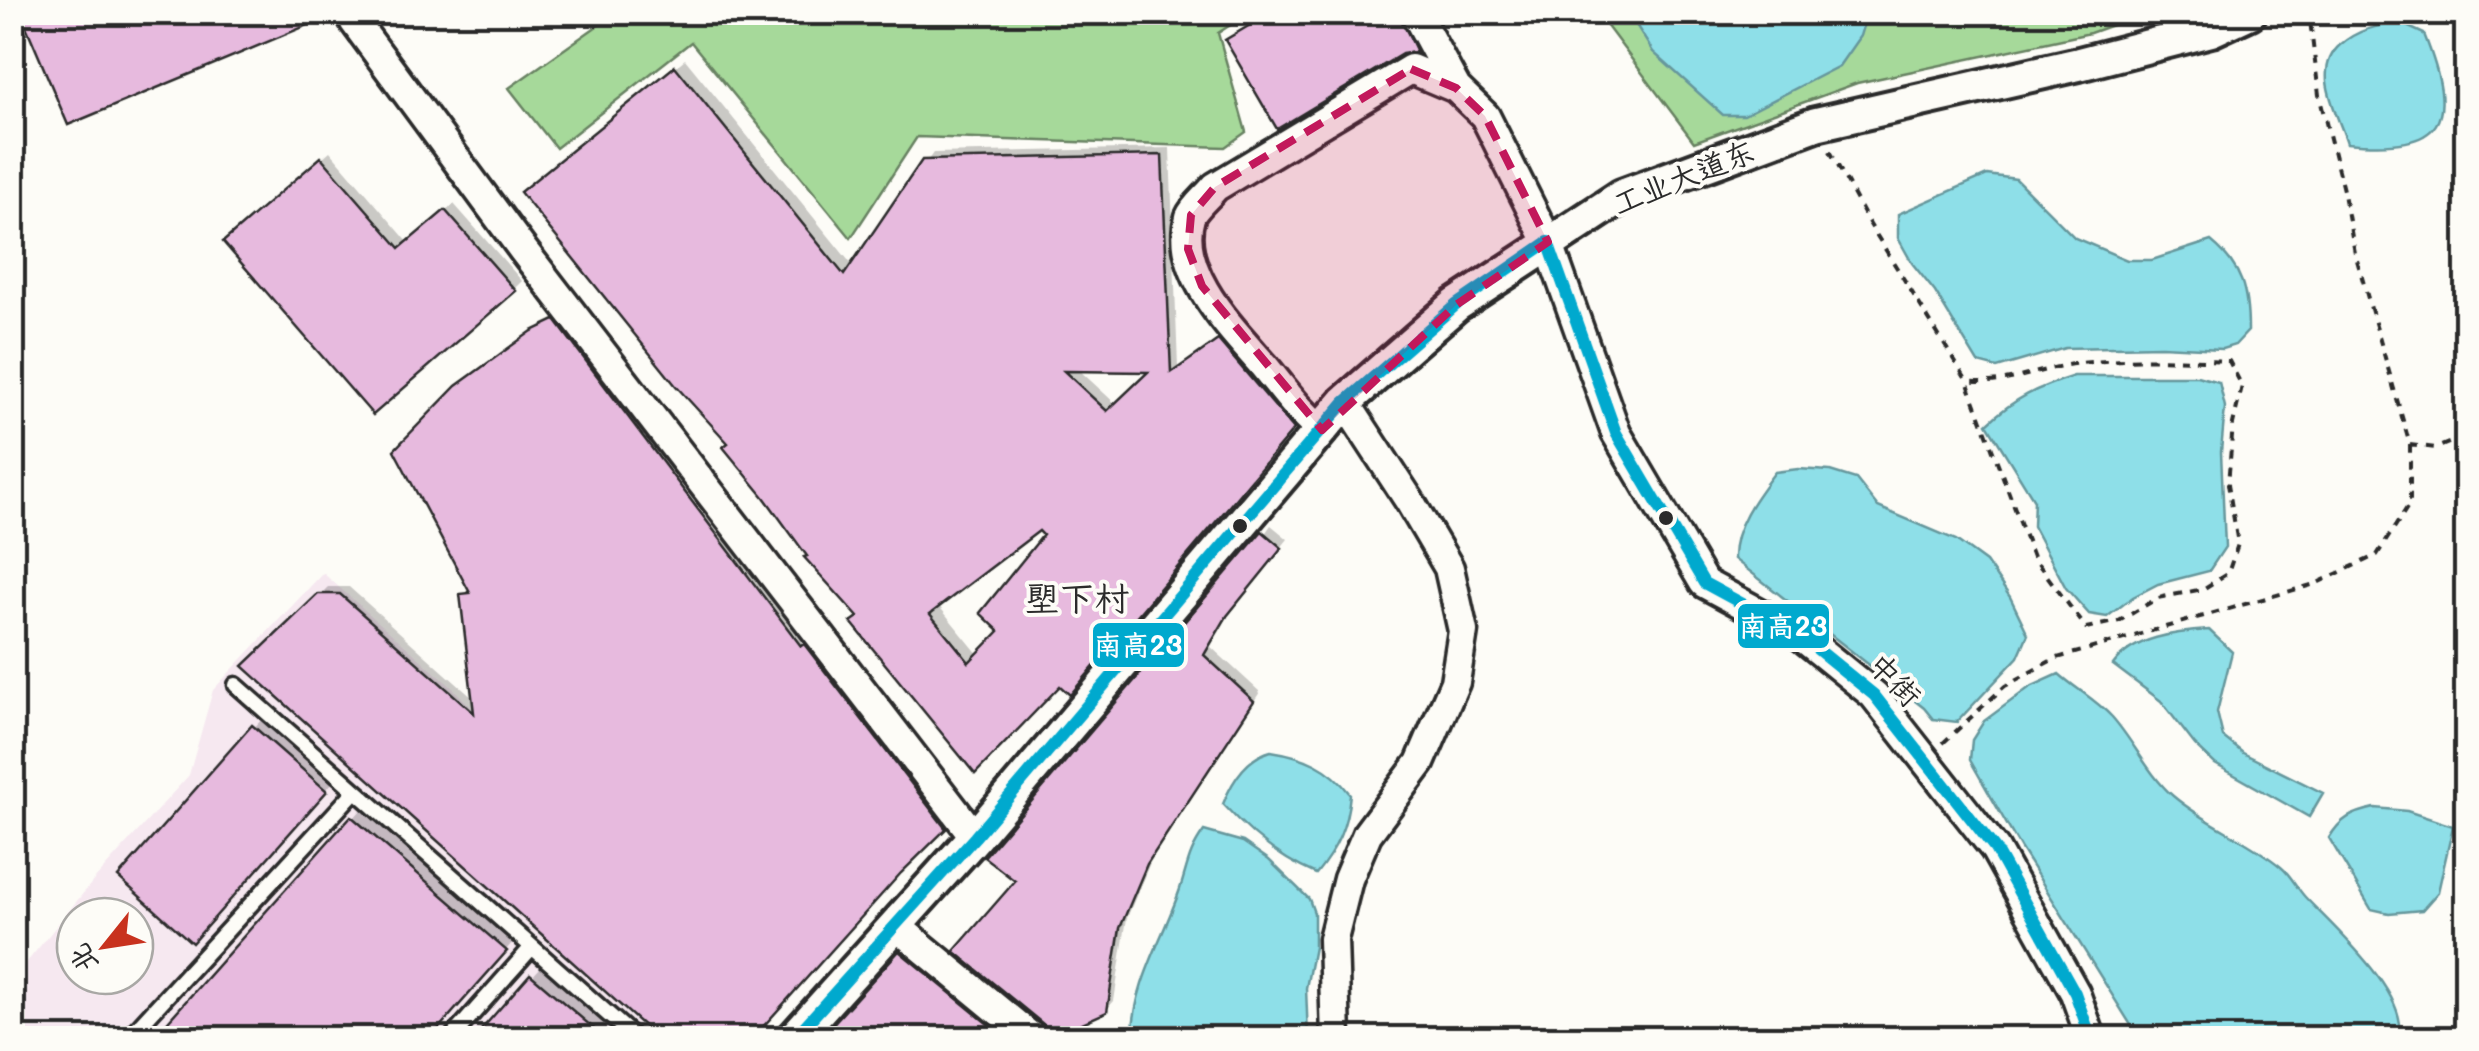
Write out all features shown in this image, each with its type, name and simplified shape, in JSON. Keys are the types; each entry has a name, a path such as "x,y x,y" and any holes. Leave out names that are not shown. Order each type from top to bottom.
{"street":[{"path":"1415,12 1456,88"},
{"name":"工业大道东","path":"794,1038 974,837 1346,402 1456,305 1622,196 1816,124 2211,30 2250,12"},
{"path":"354,21 523,250 974,837"},
{"path":"1322,430 1300,412 1212,302 1188,249 1191,214 1215,187 1411,69 1456,88"},
{"name":"中街","path":"1456,88 1485,116 1548,242 1616,434 1704,583 1800,635 1874,695 1995,849 2075,993 2091,1038"},
{"path":"1336,1038 1333,939 1348,879 1366,834 1420,763 1455,682 1463,630 1449,568 1346,402"},
{"path":"895,925 1032,1038"}],"lane":[{"path":"236,685 636,1038"},
{"path":"128,1038 355,791"},
{"path":"451,1038 532,947"}],"path":[{"path":"1925,760 2005,686 2054,659 2315,584 2377,555 2410,504 2410,445 2355,253 2319,95 2310,12"},
{"path":"1816,124 1868,223 1967,382 2033,556 2086,628 2119,621 2158,598 2203,589 2228,573 2238,544 2228,484 2233,424 2242,386 2229,361 2082,363 1993,385 1967,382"},
{"path":"2410,445 2436,448 2466,436"}],"highlighted area":[{"path":"1411,69 1456,88 1485,116 1548,242 1456,305 1322,430 1202,286 1188,249 1191,215 1215,187"}],"shaded area":[{"path":"323,573 454,689 775,1032 769,1038 13,1038 13,979 55,928 55,996 155,996 155,896 81,896 189,775 213,690"}],"green space":[{"path":"617,12 1249,13 1218,33 1246,132 1225,147 917,137 851,238 691,42 556,148 509,88"},
{"path":"1597,13 2146,13 2090,33 1857,83 1694,142"}],"water":[{"path":"1628,12 1867,13 1860,36 1839,66 1744,115 1723,115 1653,52"},
{"path":"2400,23 2424,34 2435,64 2441,89 2436,125 2424,136 2406,142 2347,143 2329,92 2327,67 2332,55 2360,32"},
{"path":"1987,175 2016,179 2075,238 2127,260 2152,260 2211,241 2242,281 2248,331 2235,345 2222,349 2065,348 1997,368 1978,363 1898,238 1898,214"},
{"path":"2074,376 2197,376 2219,382 2225,407 2221,452 2225,547 2209,571 2158,584 2107,617 2089,614 2066,588 2033,526 2034,500 1987,424 2028,394"},
{"path":"1830,471 1856,479 1878,507 1956,540 1986,562 2010,597 2028,634 2018,657 1957,722 1933,719 1734,559 1737,535 1760,492 1775,472"},
{"path":"2209,630 2232,652 2217,712 2223,737 2243,753 2323,793 2309,817 2215,764 2161,701 2113,665 2143,642"},
{"path":"2059,674 2112,717 2173,796 2285,870 2382,982 2400,1021 2399,1038 2139,1038 1970,760 1972,740 1984,721 2030,687"},
{"path":"1271,751 1315,764 1350,794 1340,837 1316,874 1266,844 1223,804 1241,771"},
{"path":"2375,808 2407,811 2453,826 2438,892 2422,910 2389,913 2371,909 2329,838 2348,817"},
{"path":"1204,831 1243,842 1269,860 1309,899 1314,913 1314,947 1306,988 1308,1038 1133,1038 1143,981 1191,853"}],"building":[{"path":"20,12 337,12 337,13 68,125"},
{"path":"1272,12 1398,12 1417,52 1402,54 1277,129 1225,40"},
{"path":"675,66 844,275 922,160 1162,155 1171,373 1218,340 1294,429 1070,695 1060,686 975,774 851,622 858,617 804,557 807,556 764,497 723,447 728,443 676,386 520,192","holes":["1064,371 1148,372 1107,411","1039,531 1043,535 980,613 999,631 969,662 930,614"]},
{"path":"321,157 400,248 445,210 516,291 373,415 223,242"},
{"path":"555,320 801,646 804,644 946,829 901,873 761,1029 770,1038 657,1038 243,666 318,594 340,594 474,713 460,594 470,593 394,450 456,386 532,331"},
{"path":"1262,531 1282,548 1227,616 1204,655 1254,701 1147,864 1120,928 1107,1012 1049,1038 1043,1024 954,951 1015,881 984,857"},
{"path":"252,725 327,791 192,943 155,910 155,896 139,896 118,877"},
{"path":"351,816 507,951 430,1038 153,1038"},
{"path":"899,951 1005,1038 820,1038"},
{"path":"530,974 605,1038 474,1038"}],"transit line":[{"name":"南高23","path":"794,1038 975,837 1345,402 1456,305 1548,242 1616,433 1704,583 1800,635 1874,695 1995,849 2075,993 2091,1038"}],"district":[{"name":"塱下村","path":"1077,597"}]}
